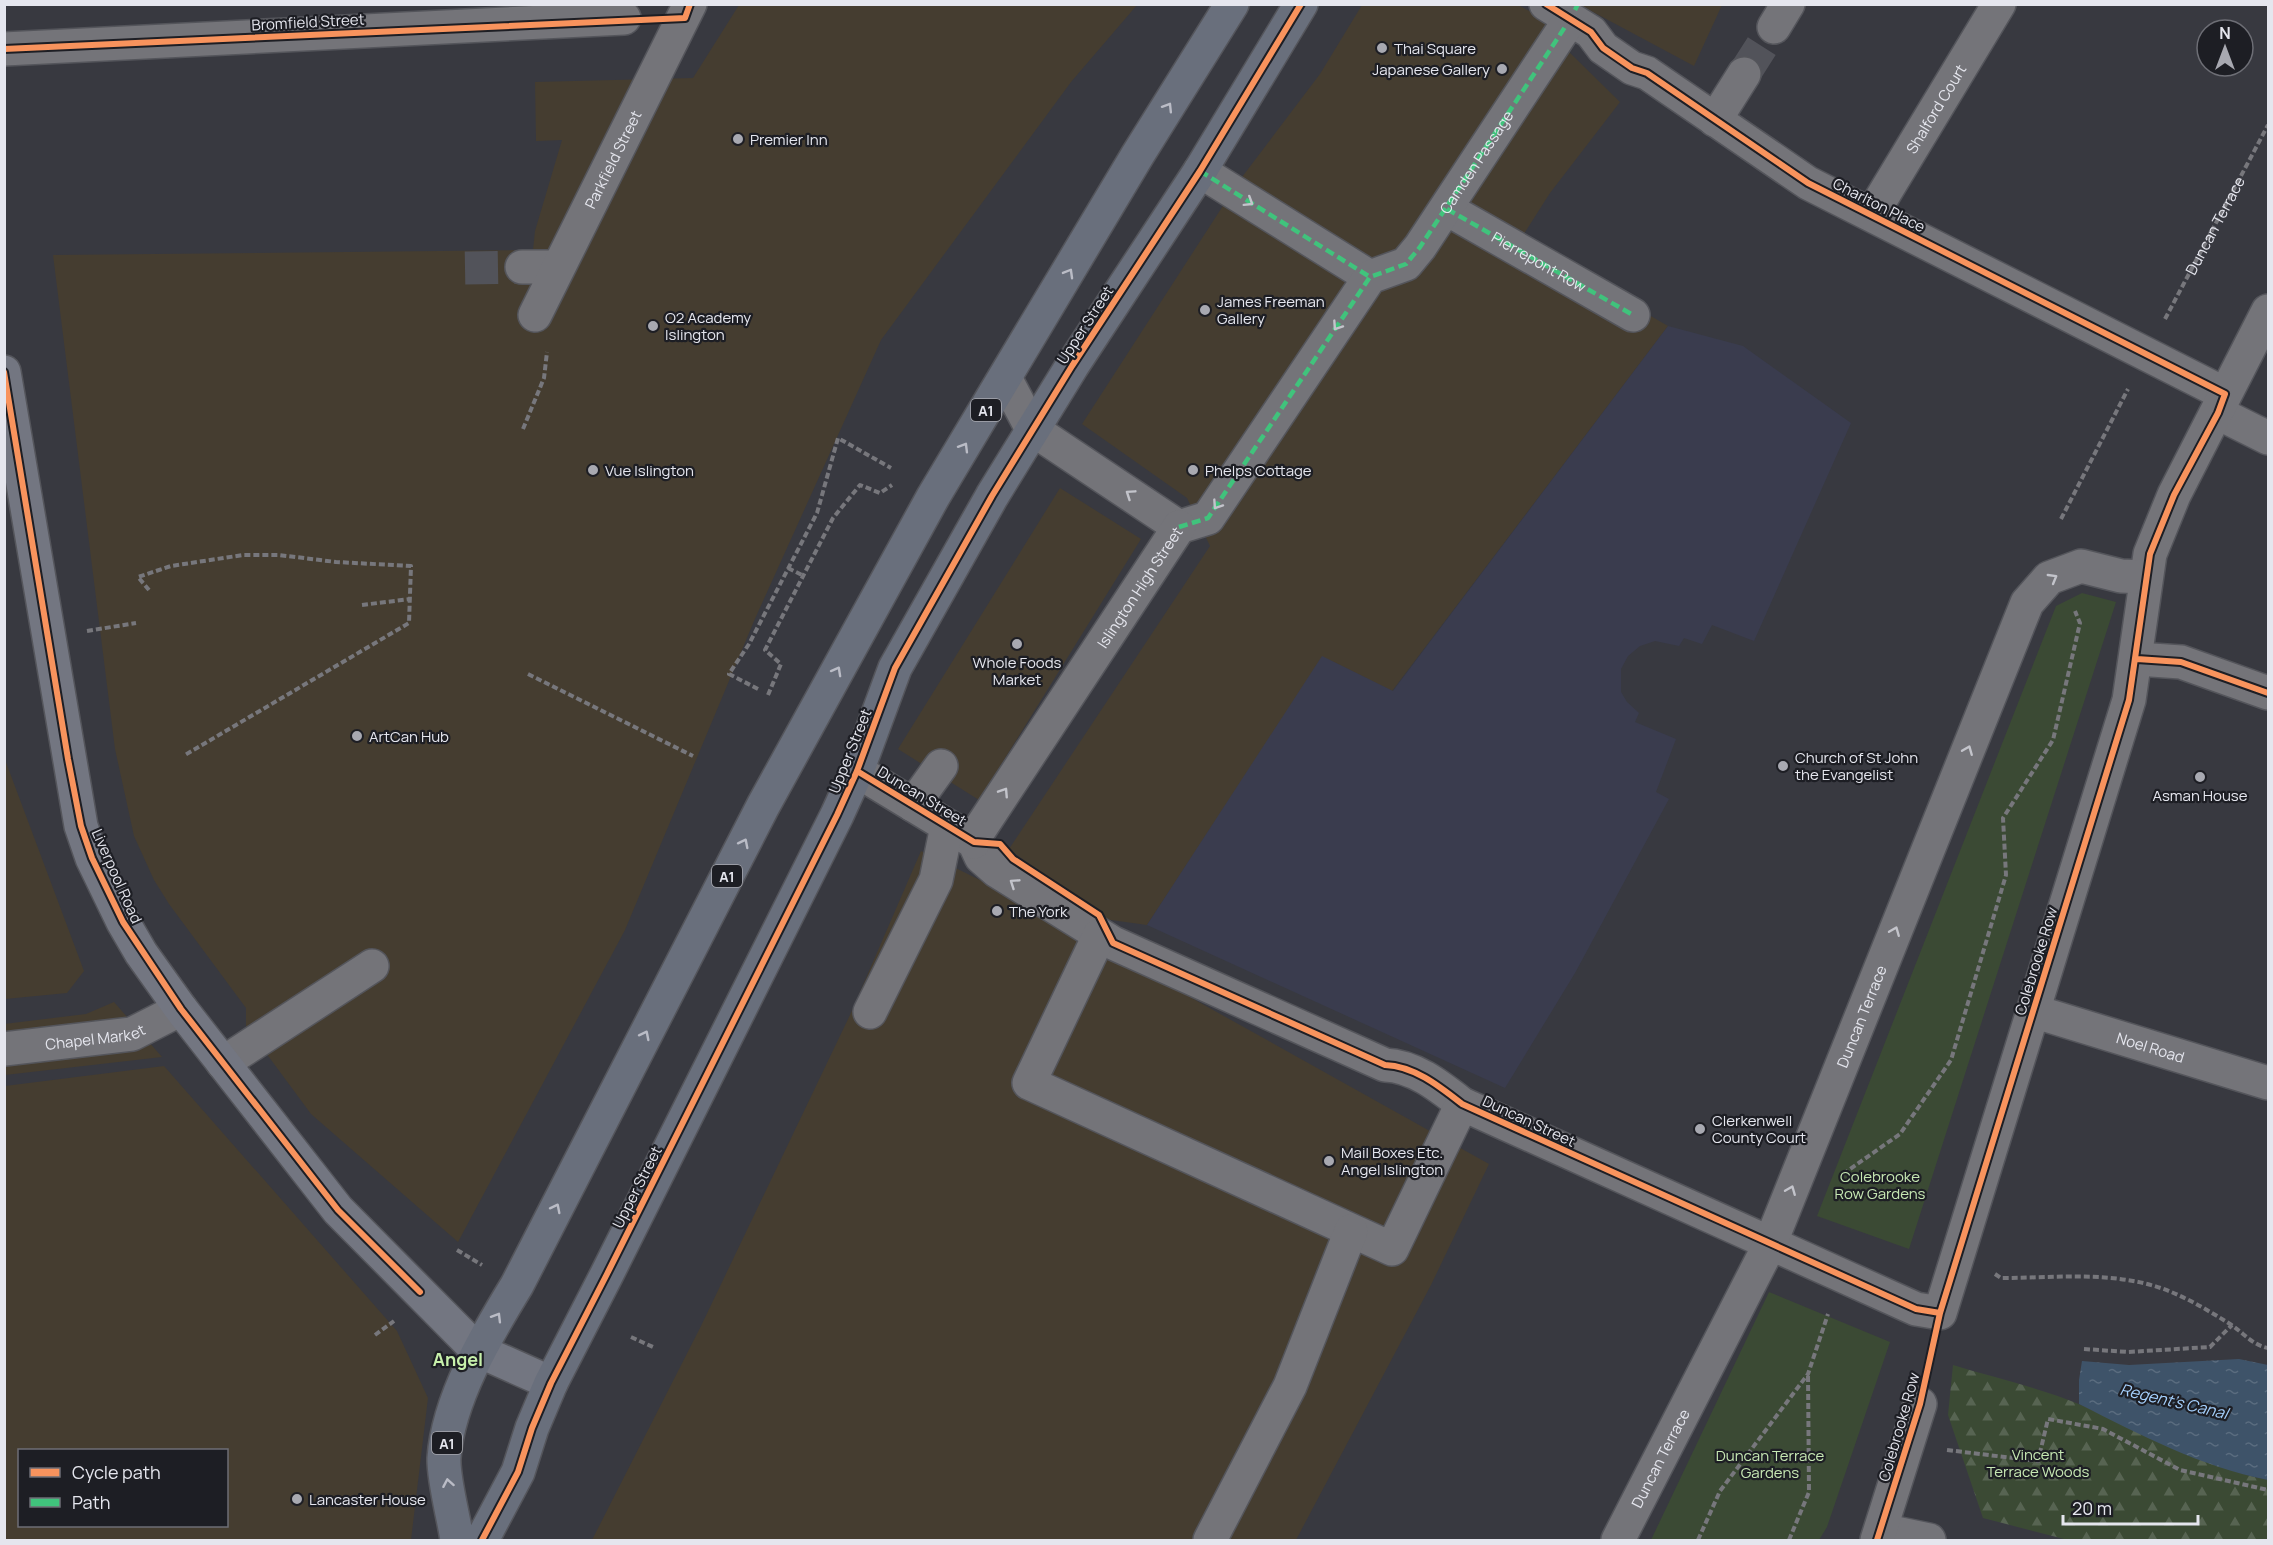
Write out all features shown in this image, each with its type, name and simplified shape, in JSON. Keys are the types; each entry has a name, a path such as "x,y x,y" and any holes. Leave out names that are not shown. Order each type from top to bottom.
{"highway":[{"name":"A1","path":"458,1540 444,1459 452,1419 477,1350 517,1284 763,806 933,497 1137,156 1232,4"},
{"name":"Upper Street","path":"482,1540 518,1472 532,1428 551,1383 747,997 857,771 895,668 1032,429 1200,171 1301,4"}],"main road":[{"name":"Liverpool Road","path":"4,372 81,826 92,858 123,922 181,1009 338,1210 477,1350 551,1383"}],"street":[{"name":"Parkfield Street","path":"535,315 690,4"},
{"name":"Shalford Court","path":"1872,214 1999,4"},
{"name":"Charlton Place","path":"1566,12 1591,32 1603,48 1632,68 1647,73 1808,183 1872,214 2221,403 2268,438"},
{"name":"Camden Passage","path":"1370,277 1406,264 1447,209 1566,12"},
{"name":"Bromfield Street","path":"4,49 624,18"},
{"path":"1715,120 1744,74"},
{"path":"1179,527 1208,518 1370,277 1200,171"},
{"name":"Pierrepont Row","path":"1447,209 1633,315"},
{"path":"522,267 558,267"},
{"name":"Colebrooke Row","path":"1940,1313 2129,700 2137,659 2145,577 2150,554 2174,495 2268,311"},
{"name":"Islington High Street","path":"870,1012 961,834 978,832 1179,527 1032,429 1005,378"},
{"name":"Duncan Terrace","path":"1618,1540 1770,1244 2027,603 2049,578 2081,566 2121,576 2145,577"},
{"path":"2137,659 2181,662 2268,693"},
{"path":"913,805 941,766"},
{"name":"Duncan Street","path":"857,771 961,834 997,872 1099,936 1385,1065 1400,1066 1439,1086 1462,1104 1770,1244 1916,1308 1940,1313"},
{"name":"Duncan Street","path":"1099,936 1029,1083 1392,1249 1462,1104"},
{"path":"223,1063 372,966"},
{"name":"Chapel Market","path":"4,1048 132,1034 181,1009"},
{"name":"Noel Road","path":"2033,1011 2268,1083"},
{"path":"1210,1540 1290,1386 1351,1231"},
{"name":"Colebrooke Row","path":"1879,1535 1920,1404"},
{"path":"1879,1535 1929,1540"}],"path":[{"path":"523,429 544,378 548,359 545,336 535,315"},
{"path":"2061,519 2130,386"},
{"path":"758,689 729,674 749,644 817,513 838,438 891,468"},
{"path":"768,695 781,664 765,650 833,518 860,485 880,493 895,483"},
{"path":"149,590 138,577 171,566 231,556 279,555 336,562 411,566 409,623 185,755"},
{"path":"788,568 804,576"},
{"path":"363,605 410,599"},
{"path":"1839,1176 1900,1134 1951,1060 2006,875 2003,818 2053,740 2080,623 2074,607"},
{"path":"108,627 136,623"},
{"path":"528,674 693,756"},
{"path":"1992,1273 2001,1278 2098,1275 2145,1283 2177,1294 2232,1325 2257,1346 2268,1348"},
{"path":"1698,1540 1720,1491 1808,1374 1831,1307"},
{"path":"375,1335 394,1320"},
{"path":"2084,1349 2128,1352 2210,1347 2232,1325"},
{"path":"631,1337 653,1347"},
{"path":"1789,1540 1809,1492 1808,1374"},
{"path":"1957,1452 2038,1461 2048,1419 2103,1429 2180,1470 2268,1490"}],"shaded area":[{"path":"739,5 1137,5 1071,82 881,340 754,621 625,930 458,1242 311,1114 246,1026 246,1008 169,904 154,880 134,836 115,749 53,255 533,250 535,231 562,140 536,141 535,82 693,78"},
{"path":"1362,5 1518,5 1556,25 1564,47 1620,102 1550,193 1520,240 1668,326 1392,691 1323,657 1147,925 1104,919 1009,849 1210,546 1187,498 1082,424 1239,181 1320,74"},
{"path":"1580,5 1722,5 1694,66"},
{"path":"1668,326 1743,346 1851,423 1754,641 1712,625 1702,644 1684,638 1679,646 1655,641 1640,646 1628,656 1621,669 1621,692 1627,702 1639,713 1635,722 1676,739 1656,792 1669,799 1575,973 1505,1088 1147,925 1322,656 1393,691"},
{"name":"Whole Foods Market","path":"1060,488 1141,539 979,800 898,749"},
{"path":"4,757 84,971 67,993 5,999"},
{"path":"921,851 982,881 1489,1164 1431,1285 1296,1540 592,1540 701,1326 850,1015"},
{"path":"114,1002 162,1057 5,1075 4,1024 86,1014"},
{"path":"164,1066 397,1331 428,1398 411,1540 5,1540 5,1086"}],"green space":[{"name":"Colebrooke Row Gardens","path":"2082,593 2116,602 1909,1249 1817,1216 2056,606"},
{"name":"Duncan Terrace Gardens","path":"1769,1292 1890,1342 1827,1527 1819,1540 1651,1540"},
{"name":"Vincent Terrace Woods","path":"1953,1365 2066,1399 2196,1458 2268,1480 2268,1540 2068,1540 1983,1518 1948,1415"}],"water":[{"name":"Regent's Canal","path":"2239,1359 2268,1365 2268,1480 2195,1458 2079,1404 2082,1361 2129,1365"}],"tunnel":[{"path":"1744,74 1774,27"},
{"path":"465,268 522,267"}],"marked path":[{"path":"1575,10 1578,4"},
{"path":"1179,527 1208,518 1370,277 1406,264 1420,247 1565,27"},
{"path":"1200,171 1370,277"},
{"path":"1447,209 1633,315"}],"cycle path":[{"path":"4,49 685,18 690,4"},
{"path":"482,1540 518,1472 532,1428 551,1383 837,815 857,771 895,668 992,496 1072,366 1200,171 1301,4"},
{"path":"1546,4 1591,32 1603,48 1632,68 1647,73 1808,183 2225,394 2218,413 2174,495 2150,554 2129,700 1940,1313 1920,1404 1877,1540"},
{"path":"4,372 68,759 81,826 92,858 123,922 181,1009 338,1210 420,1292"},
{"path":"2137,659 2181,662 2268,693"},
{"path":"857,771 974,842 1000,844 1013,859 1099,915 1113,943 1385,1065 1416,1073 1462,1104 1916,1309 1940,1313"}],"place":[{"name":"Thai Square","path":"1382,48"},
{"name":"Japanese Gallery","path":"1502,69"},
{"name":"Premier Inn","path":"738,139"},
{"name":"James Freeman Gallery","path":"1205,310"},
{"name":"O2 Academy Islington","path":"653,326"},
{"name":"Vue Islington","path":"593,470"},
{"name":"Phelps Cottage","path":"1193,470"},
{"name":"Whole Foods Market","path":"1017,644"},
{"name":"ArtCan Hub","path":"357,736"},
{"name":"Church of St John the Evangelist","path":"1783,766"},
{"name":"Asman House","path":"2200,777"},
{"name":"The York","path":"997,911"},
{"name":"Clerkenwell County Court","path":"1700,1129"},
{"name":"Mail Boxes Etc. Angel Islington","path":"1329,1161"},
{"name":"Lancaster House","path":"297,1499"}],"district":[{"name":"Angel","path":"458,1359"}]}
